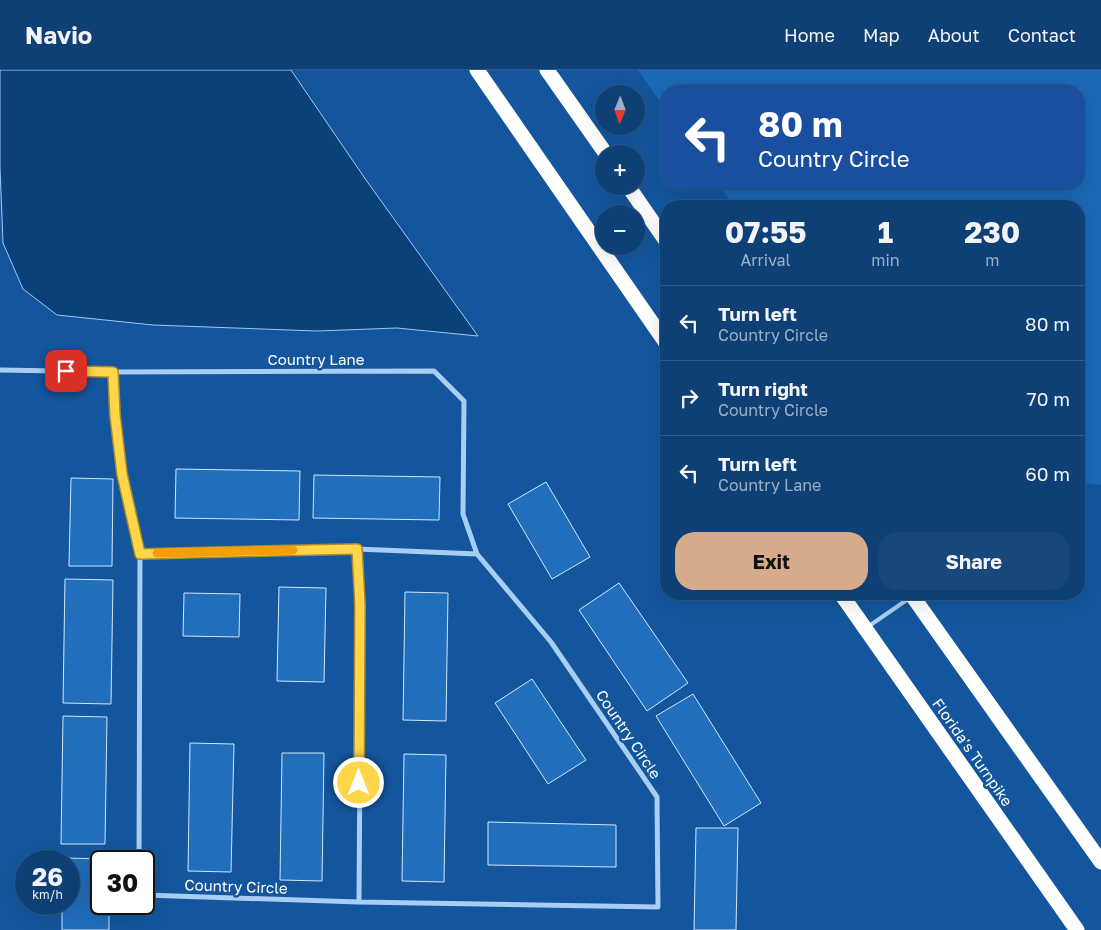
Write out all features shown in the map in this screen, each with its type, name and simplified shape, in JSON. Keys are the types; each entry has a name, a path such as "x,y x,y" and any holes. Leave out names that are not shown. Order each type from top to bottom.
{"highway":[{"path":"477,70 660,333"},
{"path":"547,70 600,145"},
{"path":"634,195 660,232"},
{"name":"Florida's Turnpike","path":"844,600 1077,930"},
{"path":"916,600 1101,862"}],"street":[{"name":"Country Lane","path":"0,370 113,372 434,371 464,401 463,514 477,554"},
{"path":"113,372 115,415 122,474 140,554 139,850"},
{"path":"140,554 357,549 477,554"},
{"path":"357,549 360,605 359,902"},
{"name":"Country Circle","path":"155,895 359,902 658,907 656,797 552,642 477,554"}],"lane":[{"path":"865,629 905,600"}],"shaded area":[{"path":"0,70 291,70 366,180 478,336 397,328 317,331 153,325 57,315 23,289 3,243 0,168"},
{"path":"638,70 1101,70 1101,485 1085,484 1085,200 730,200 722,190 1085,190 1085,85 660,85 660,101"}],"building":[{"path":"176,469 300,471 299,520 175,518"},
{"path":"314,475 440,477 439,520 313,518"},
{"path":"71,478 113,479 112,566 69,566"},
{"path":"546,482 590,557 552,579 508,504"},
{"path":"65,579 113,580 111,704 63,703"},
{"path":"619,583 688,683 647,711 579,610"},
{"path":"279,587 326,588 324,682 277,681"},
{"path":"405,592 448,593 446,721 403,720"},
{"path":"184,593 240,594 239,637 183,636"},
{"path":"532,679 586,760 548,784 495,703"},
{"path":"693,694 761,803 724,826 656,716"},
{"path":"63,716 107,717 105,844 61,844"},
{"path":"190,743 234,744 231,872 188,871"},
{"path":"282,753 324,753 322,881 280,880"},
{"path":"404,754 446,755 444,882 402,881"},
{"path":"488,822 616,825 616,867 488,865"},
{"path":"696,828 738,828 736,930 694,930"},
{"path":"80,858 90,859 90,915 109,915 109,930 62,930 62,915 80,915"}],"slow traffic":[{"path":"157,553 293,550"}],"route":[{"path":"66,371 113,372 115,415 122,474 140,554 357,549 360,605 359,783"}]}
